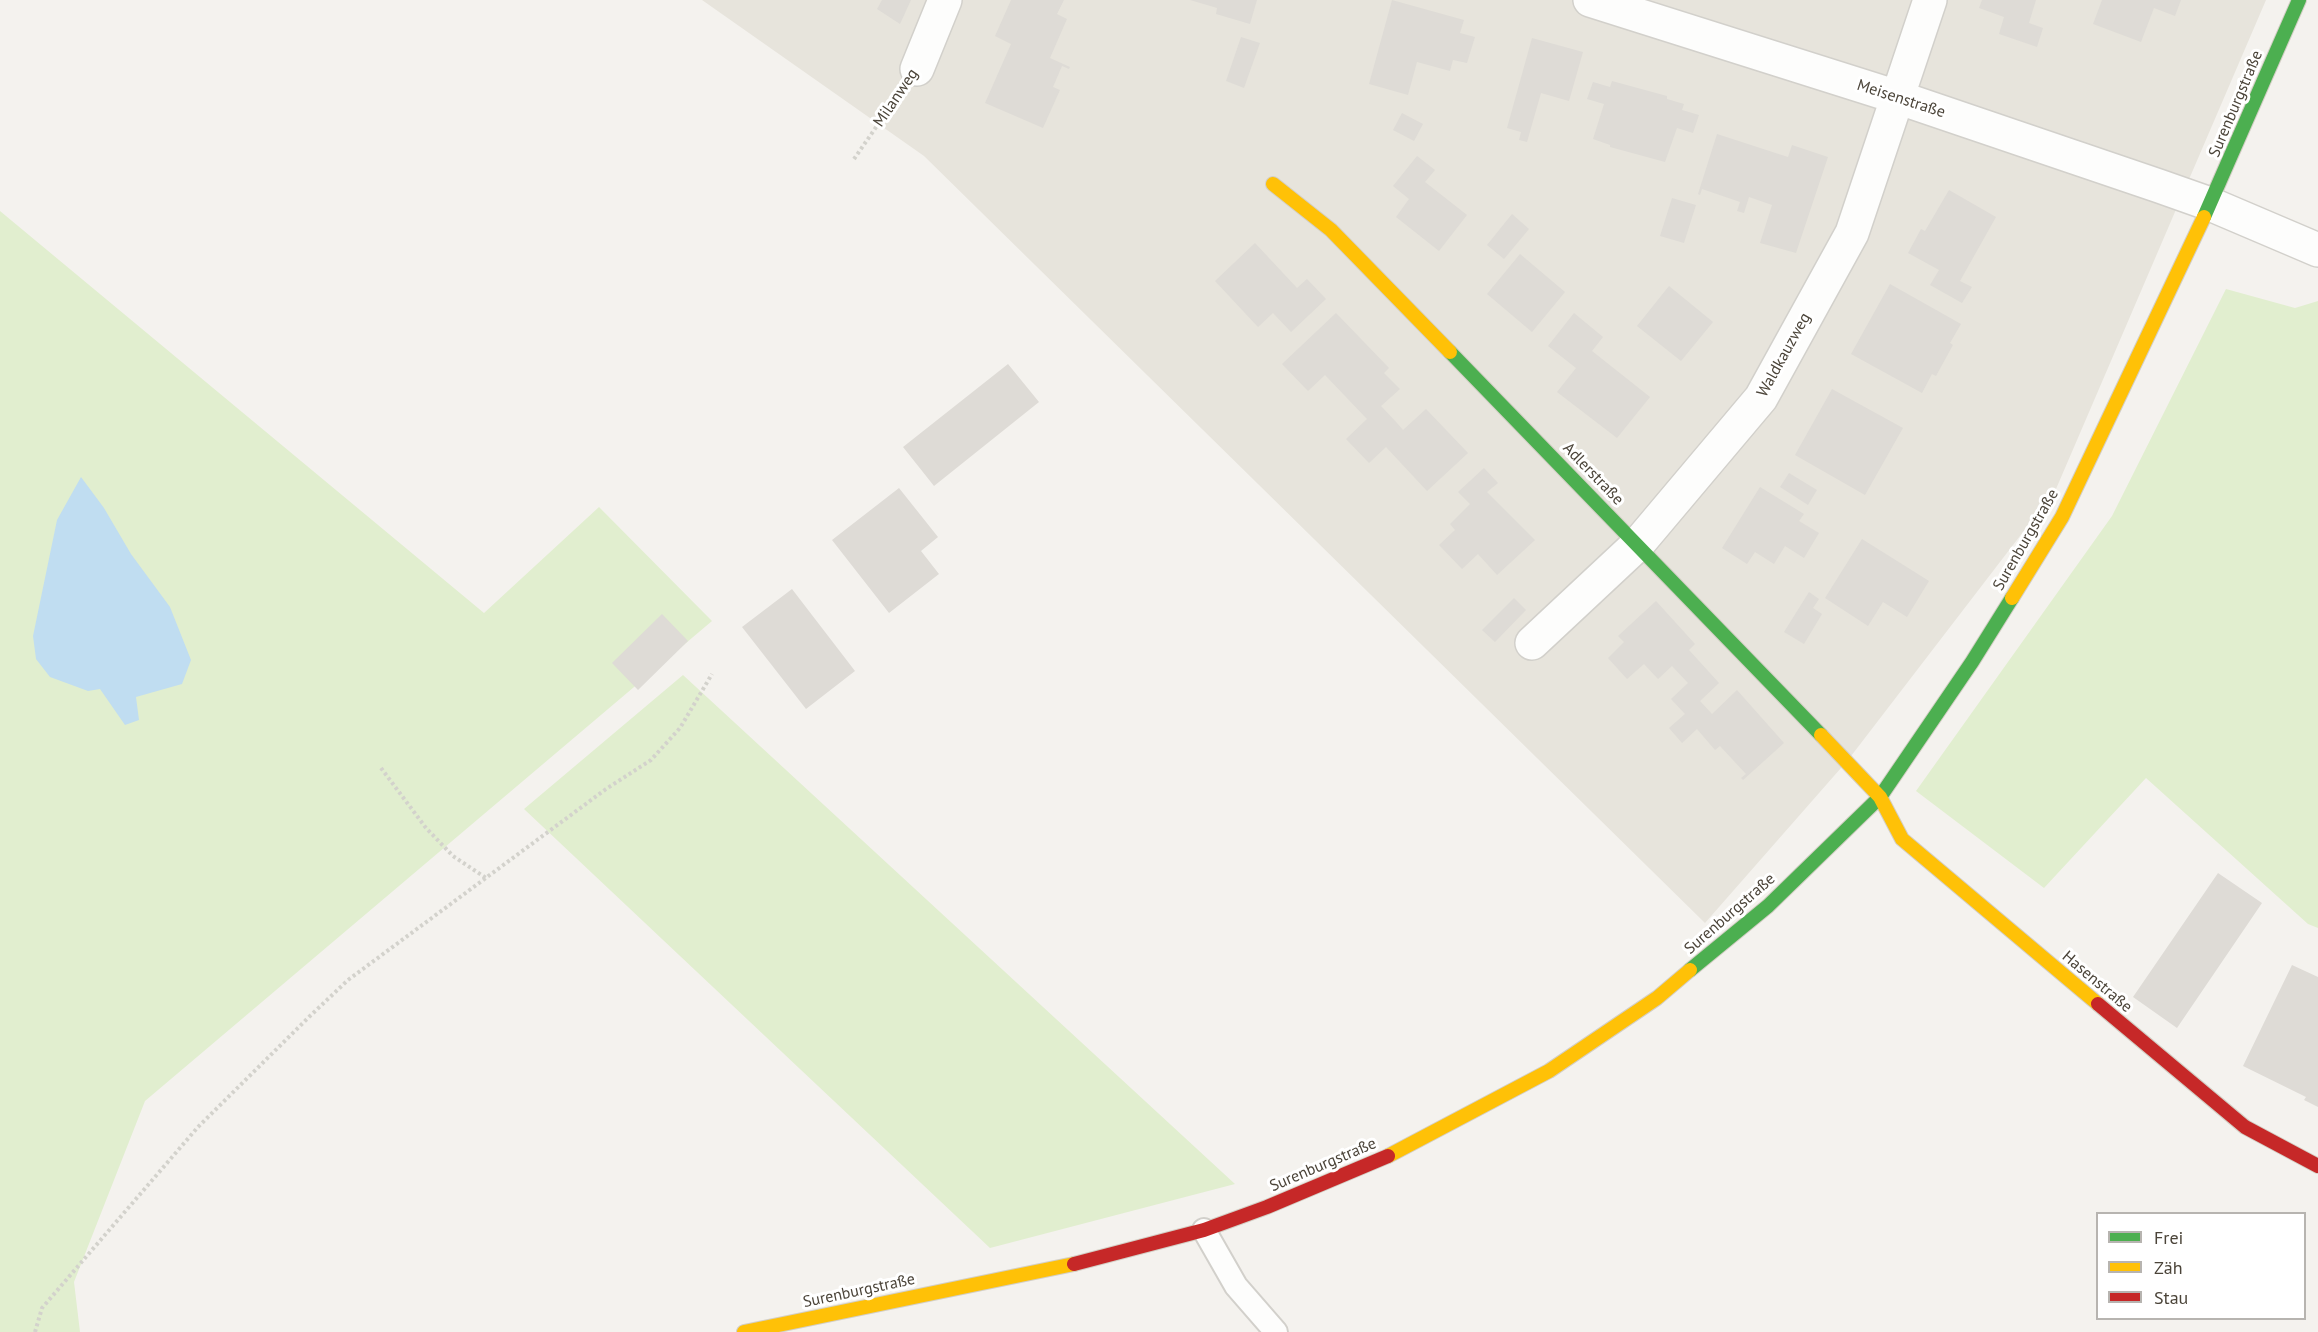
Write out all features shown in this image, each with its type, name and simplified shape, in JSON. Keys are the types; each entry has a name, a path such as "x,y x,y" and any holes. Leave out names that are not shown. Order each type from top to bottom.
{"street":[{"name":"Milanweg","path":"916,69 945,0"},
{"name":"Meisenstraße","path":"1590,0 1897,97 2210,204 2318,250"},
{"name":"Waldkauzweg","path":"1532,643 1638,544 1761,398 1852,233 1930,0"},
{"name":"Surenburgstraße","path":"744,1332 1082,1262 1204,1230 1410,1146 1549,1071 1657,998 1768,906 1880,797 1972,662 2062,517 2210,204 2299,0"},
{"name":"Adlerstraße","path":"1273,184 1331,230 1638,544 1880,797"},
{"name":"Hasenstraße","path":"1880,797 1902,839 1929,862 2245,1127 2318,1166"}],"lane":[{"path":"1204,1230 1236,1286 1276,1332"}],"path":[{"name":"Milanweg","path":"854,159 916,69"},
{"path":"35,1332 42,1308 198,1127 348,980 651,760 680,728 712,674"},
{"path":"381,768 426,828 453,856 486,878"}],"shaded area":[{"path":"702,0 2266,0 2056,489 1848,760 1705,923 924,156"}],"green space":[{"path":"0,211 484,613 599,507 712,621 145,1101 74,1282 80,1332 0,1332"},
{"path":"2226,289 2295,308 2318,301 2318,928 2308,924 2146,778 2044,888 1916,791 2112,516"},
{"path":"683,675 1235,1184 990,1248 524,809"}],"water":[{"path":"81,477 104,508 131,554 170,607 191,660 182,684 136,697 139,720 125,725 100,689 88,691 50,677 36,659 33,636 57,520"}],"building":[{"path":"882,0 911,0 900,24 877,9"},
{"path":"1011,0 1064,0 1057,14 1067,19 1050,58 1070,67 1069,69 1062,66 1053,87 1060,90 1043,128 985,103 1011,44 995,36"},
{"path":"1190,0 1257,0 1250,24 1216,14 1217,8"},
{"path":"1392,0 1464,20 1460,33 1475,37 1467,63 1453,60 1450,71 1417,62 1408,95 1369,84"},
{"path":"1982,0 2036,0 2029,23 2043,28 2037,47 1999,34 2004,17 1979,8"},
{"path":"2102,0 2181,0 2175,16 2154,8 2141,42 2093,24"},
{"path":"1241,37 1260,43 1244,88 1226,81"},
{"path":"1532,38 1583,52 1569,101 1541,93 1527,142 1519,140 1521,132 1507,128"},
{"path":"1612,81 1667,96 1667,99 1684,104 1682,110 1699,115 1693,133 1677,128 1665,162 1610,147 1610,145 1593,139 1604,104 1587,99 1593,82 1610,87"},
{"path":"1402,113 1423,124 1414,141 1393,130"},
{"path":"1717,134 1788,157 1792,145 1828,157 1796,253 1760,243 1772,205 1749,197 1744,213 1737,211 1740,202 1702,189 1700,195 1698,194"},
{"path":"1417,156 1435,170 1425,182 1467,215 1439,251 1396,217 1409,199 1393,186"},
{"path":"1949,190 1996,217 1960,281 1972,287 1962,303 1930,285 1939,270 1908,253 1921,229 1925,231"},
{"path":"1672,198 1696,205 1684,243 1660,236"},
{"path":"1512,214 1529,229 1504,259 1487,245"},
{"path":"1255,243 1297,288 1307,279 1326,299 1291,332 1273,313 1258,327 1215,281"},
{"path":"1520,254 1565,292 1532,332 1487,294"},
{"path":"1890,284 1961,324 1950,343 1953,345 1936,376 1932,374 1922,393 1851,354"},
{"path":"1669,286 1713,322 1681,361 1637,326"},
{"path":"1336,313 1389,368 1384,373 1400,389 1381,406 1403,430 1426,409 1468,453 1427,491 1386,447 1369,463 1346,439 1367,419 1325,375 1308,391 1282,364"},
{"path":"1574,313 1603,337 1592,351 1650,397 1617,438 1557,392 1576,368 1548,346"},
{"path":"1008,364 1039,402 934,486 903,447"},
{"path":"1832,389 1903,428 1865,495 1795,455"},
{"path":"1484,468 1498,483 1487,492 1535,540 1497,575 1478,554 1462,569 1439,545 1455,530 1450,524 1470,504 1458,492"},
{"path":"1789,473 1817,490 1808,505 1780,487"},
{"path":"1760,487 1804,514 1799,521 1819,533 1804,558 1785,546 1774,564 1755,552 1747,564 1722,548"},
{"path":"899,488 938,537 921,551 939,574 889,613 832,540"},
{"path":"1862,539 1929,581 1907,617 1883,602 1868,626 1825,598"},
{"path":"792,589 855,671 806,709 742,627"},
{"path":"1809,592 1819,599 1813,608 1822,614 1804,644 1784,632"},
{"path":"1514,598 1526,610 1495,642 1482,630"},
{"path":"1656,601 1695,644 1689,650 1719,683 1700,701 1712,714 1737,690 1784,743 1743,780 1741,778 1746,774 1720,746 1715,750 1697,729 1682,743 1669,728 1685,714 1671,699 1688,683 1672,666 1658,679 1644,664 1627,679 1608,658 1624,642 1618,636"},
{"path":"662,614 688,641 638,690 612,663"},
{"path":"2218,873 2262,903 2177,1028 2133,997"},
{"path":"2292,965 2318,977 2318,1107 2304,1100 2306,1097 2243,1066"}],"traffic: fast":[{"path":"2204,217 2299,0"},
{"path":"1450,352 1821,735"},
{"path":"1690,970 1768,906 1880,797 1972,662 2012,598"}],"traffic: slow":[{"path":"1273,184 1331,230 1450,352"},
{"path":"2012,598 2062,517 2204,217"},
{"path":"1821,735 1880,797 1902,839 2098,1004"},
{"path":"1388,1156 1549,1071 1657,998 1690,970"},
{"path":"744,1332 1074,1264"}],"traffic: jam":[{"path":"2098,1004 2245,1127 2318,1166"},
{"path":"1074,1264 1204,1230 1267,1207 1388,1156"}]}
